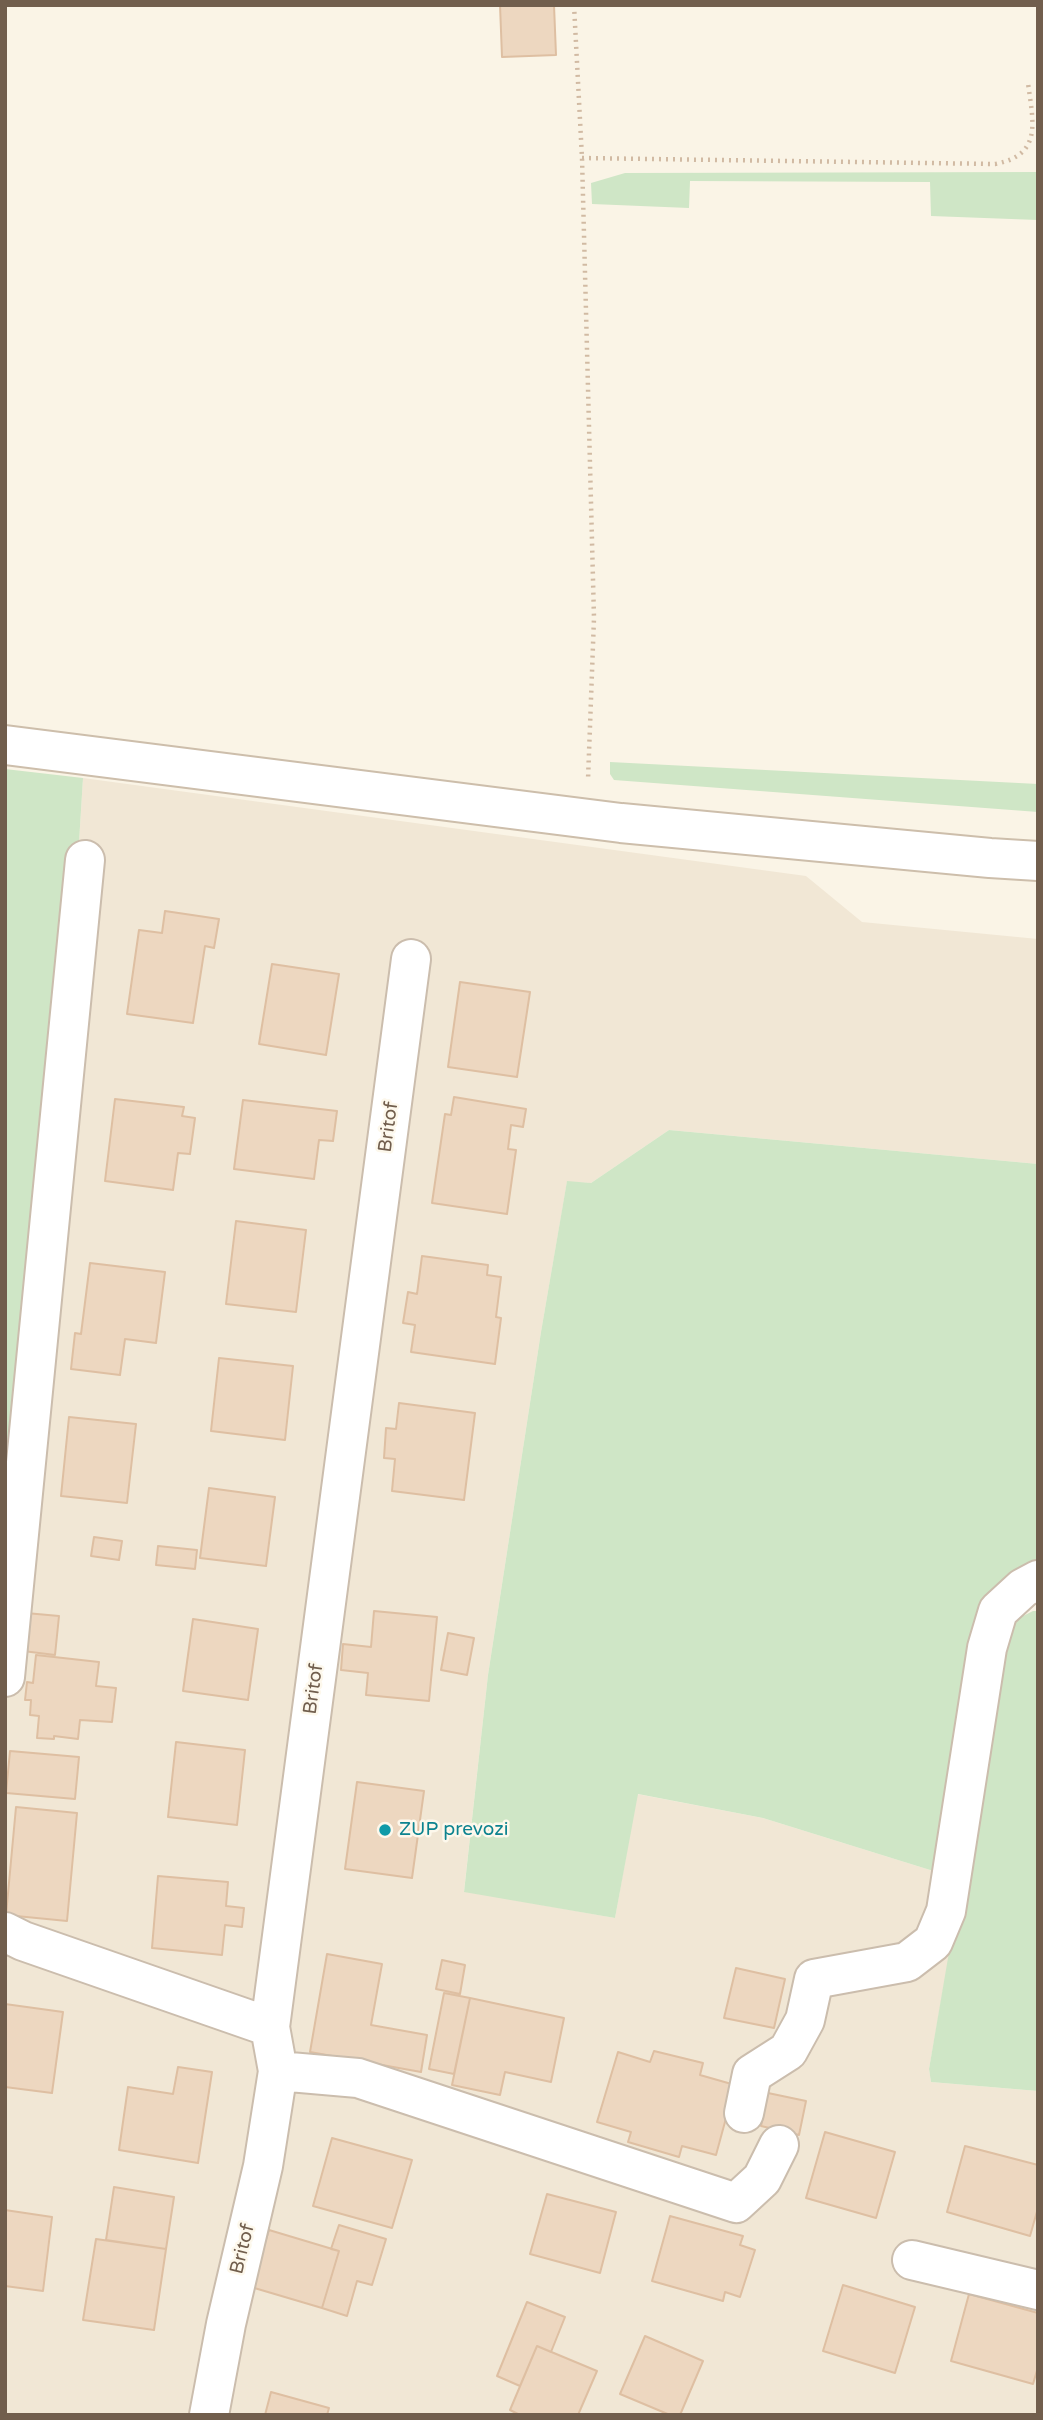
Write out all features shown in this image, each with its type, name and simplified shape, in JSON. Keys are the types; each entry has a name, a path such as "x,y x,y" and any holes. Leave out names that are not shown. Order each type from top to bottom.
{"street":[{"path":"5,745 587,820 1038,861"},
{"path":"5,1677 85,860"},
{"name":"Britof","path":"209,2415 226,2323 263,2166 278,2071 270,2027 411,959"},
{"path":"744,2113 752,2074 788,2052 805,2020 814,1979 907,1962 933,1942 946,1911 987,1648 999,1611 1023,1588 1038,1580"},
{"path":"5,1932 23,1941 270,2027"},
{"path":"278,2071 358,2078 736,2203 762,2179 779,2145"},
{"path":"912,2260 1038,2290"}],"path":[{"path":"574,5 582,158 594,618 587,820"},
{"path":"582,158 995,164 1013,160 1027,149 1034,128 1028,83"}],"shaded area":[{"path":"83,778 806,876 862,922 1038,939 1038,1164 669,1130 591,1183 567,1182 488,1675 464,1891 615,1918 637,1794 763,1818 943,1874 961,1890 929,2069 931,2082 1038,2091 1038,2415 5,2415 5,1577 74,923"}],"green space":[{"path":"1038,172 1038,220 931,216 930,182 690,181 689,208 592,204 591,183 625,173"},
{"path":"610,762 1038,784 1038,812 614,780 610,774"},
{"path":"5,769 83,778 74,923 5,1577"},
{"path":"669,1130 1038,1164 1038,1567 1003,1591 943,1874 763,1818 638,1794 615,1918 464,1892 488,1675 567,1181 591,1183"},
{"path":"1038,1611 1038,2091 931,2082 929,2069 1005,1625"}],"building":[{"path":"500,5 554,5 556,55 502,57"},
{"path":"165,911 219,919 214,948 205,946 193,1023 127,1014 139,930 162,933"},
{"path":"272,964 339,974 326,1055 259,1044"},
{"path":"460,982 530,992 517,1077 448,1067"},
{"path":"454,1097 526,1109 523,1127 511,1125 508,1149 516,1150 507,1214 432,1203 445,1114 451,1115"},
{"path":"115,1099 184,1107 182,1116 195,1118 190,1154 178,1153 173,1190 105,1181"},
{"path":"243,1100 337,1111 333,1141 319,1140 314,1179 234,1169"},
{"path":"236,1221 306,1230 296,1312 226,1304"},
{"path":"422,1256 488,1265 487,1275 501,1277 496,1317 501,1318 495,1364 411,1352 415,1325 403,1323 408,1292 417,1294"},
{"path":"90,1263 165,1272 156,1343 125,1339 120,1375 71,1369 75,1333 81,1334"},
{"path":"219,1358 293,1366 285,1440 211,1431"},
{"path":"399,1403 475,1413 464,1500 392,1491 395,1459 384,1458 386,1428 396,1429"},
{"path":"69,1417 136,1424 127,1503 61,1496"},
{"path":"209,1488 275,1497 266,1566 200,1558"},
{"path":"94,1537 122,1541 119,1560 91,1556"},
{"path":"158,1546 197,1550 195,1569 156,1565"},
{"path":"374,1611 437,1617 429,1701 366,1695 368,1673 341,1670 343,1644 371,1647"},
{"path":"26,1613 59,1616 55,1655 23,1651"},
{"path":"193,1619 258,1629 248,1700 183,1691"},
{"path":"448,1633 474,1638 467,1675 441,1670"},
{"path":"36,1655 99,1662 96,1686 116,1688 112,1722 80,1720 78,1739 54,1736 54,1739 37,1738 39,1716 30,1715 31,1700 25,1700 27,1682 33,1683"},
{"path":"176,1742 245,1750 237,1825 168,1817"},
{"path":"10,1751 79,1757 75,1799 6,1793"},
{"name":"ZUP prevozi","path":"357,1782 424,1791 412,1878 345,1869"},
{"path":"16,1807 77,1813 67,1921 6,1915"},
{"path":"158,1876 228,1882 226,1906 244,1908 242,1927 225,1925 222,1955 152,1948"},
{"path":"327,1954 382,1964 371,2025 427,2035 421,2072 310,2052"},
{"path":"442,1960 465,1965 460,1994 436,1989"},
{"path":"736,1968 785,1979 774,2028 724,2018"},
{"path":"444,1993 470,1998 454,2074 429,2069"},
{"path":"470,1998 564,2018 551,2082 505,2072 500,2095 452,2085"},
{"path":"5,2004 63,2012 52,2093 5,2087"},
{"path":"654,2051 703,2063 700,2075 735,2085 716,2155 682,2146 679,2157 628,2142 631,2132 597,2122 618,2052 650,2062"},
{"path":"178,2067 212,2072 198,2163 119,2150 128,2087 173,2094"},
{"path":"768,2093 806,2101 799,2135 761,2126"},
{"path":"825,2132 895,2152 876,2218 806,2198"},
{"path":"332,2138 412,2160 392,2228 313,2206"},
{"path":"965,2146 1038,2165 1038,2208 1030,2236 947,2212"},
{"path":"114,2187 174,2197 166,2249 106,2240"},
{"path":"547,2194 616,2212 600,2273 530,2254"},
{"path":"5,2210 52,2217 43,2291 5,2286"},
{"path":"670,2216 743,2236 740,2245 755,2250 740,2297 725,2292 723,2301 652,2281"},
{"path":"339,2225 386,2239 372,2285 357,2281 347,2316 322,2308 339,2251 331,2249"},
{"path":"269,2230 339,2251 322,2308 251,2287"},
{"path":"96,2239 166,2249 154,2330 83,2320"},
{"path":"843,2285 915,2307 895,2373 823,2351"},
{"path":"969,2294 1038,2313 1038,2367 1033,2384 951,2361"},
{"path":"527,2302 565,2317 551,2352 537,2346 520,2386 497,2376"},
{"path":"645,2336 703,2361 680,2415 670,2415 620,2394"},
{"path":"537,2346 597,2371 578,2415 520,2415 510,2410"},
{"path":"271,2392 329,2408 327,2415 265,2415"}],"place":[{"name":"ZUP prevozi","path":"385,1830"}]}
